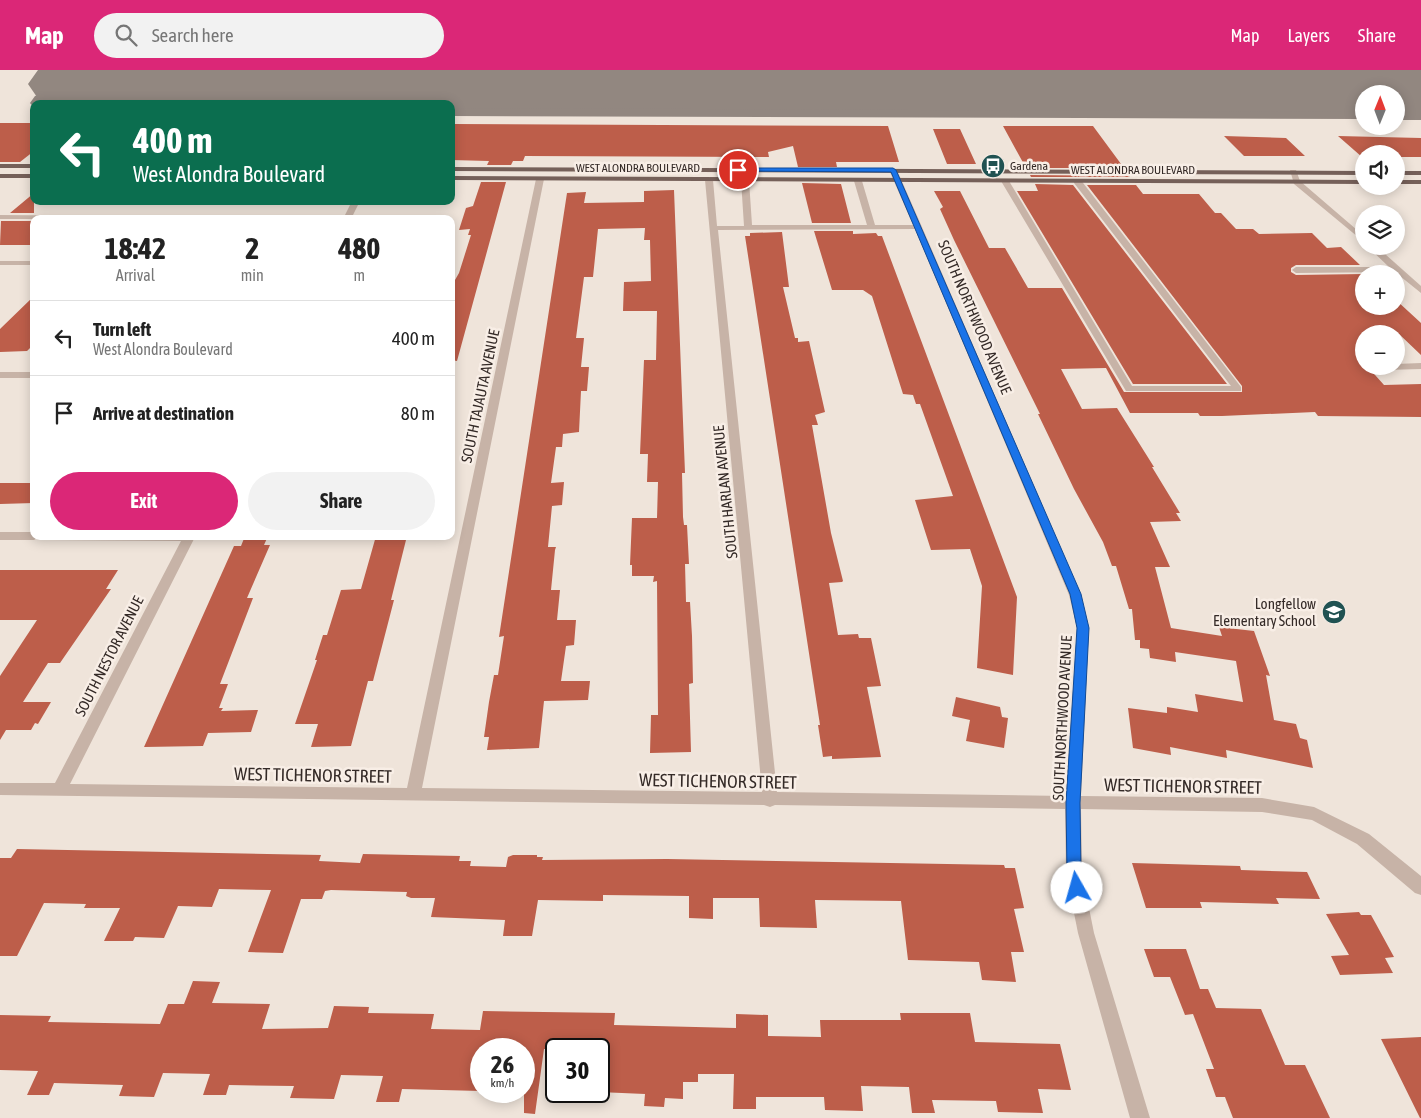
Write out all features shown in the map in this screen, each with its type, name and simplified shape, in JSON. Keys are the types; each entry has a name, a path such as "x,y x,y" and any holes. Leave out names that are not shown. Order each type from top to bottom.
{"main road":[{"path":"0,166 30,166"},
{"name":"WEST ALONDRA BOULEVARD","path":"455,169 895,176 1355,173"},
{"path":"1405,173 1421,173"},
{"path":"0,176 30,176"},
{"name":"WEST ALONDRA BOULEVARD","path":"455,178 858,181 895,176 1005,181 1355,182"},
{"path":"1405,182 1421,182"}],"street":[{"path":"1293,172 1297,182 1355,232"},
{"name":"SOUTH NORTHWOOD AVENUE","path":"895,176 1075,594 1083,628 1073,803 1074,873 1086,933 1140,1118"},
{"name":"SOUTH TAJAUTA AVENUE","path":"413,795 540,179"},
{"name":"SOUTH HARLAN AVENUE","path":"709,180 770,800"},
{"path":"744,180 748,228"},
{"path":"858,181 872,227"},
{"path":"1005,181 1129,389 1238,389 1078,181"},
{"path":"0,217 30,217"},
{"path":"714,228 918,227"},
{"path":"1381,255 1393,265"},
{"path":"1290,262 1387,260"},
{"path":"0,263 30,263"},
{"path":"1296,270 1355,269"},
{"path":"1405,276 1421,290"},
{"path":"1405,366 1421,366"},
{"path":"0,375 30,375"},
{"path":"0,536 30,536"},
{"name":"SOUTH NESTOR AVENUE","path":"59,790 187,540"},
{"name":"WEST TICHENOR STREET","path":"0,789 1262,806 1314,814 1363,840 1418,884"}],"building":[{"path":"0,123 30,123 30,154 20,162 0,162"},
{"path":"455,124 888,126 899,162 836,162 837,167 798,167 793,146 768,152 769,157 525,156 523,161 513,161 511,165 487,165 489,161 455,160"},
{"path":"1003,126 1093,126 1124,168 1026,168"},
{"path":"933,129 960,129 976,164 947,164"},
{"path":"1224,136 1286,138 1305,156 1244,156"},
{"path":"1338,136 1421,138 1421,157 1405,157 1405,145 1355,145 1355,151"},
{"path":"1030,175 1129,176 1130,177 1031,177"},
{"path":"481,182 506,182 457,361 455,361 455,280 471,235 468,235 470,229 459,230 466,208 473,206"},
{"path":"802,183 841,184 851,223 812,223"},
{"path":"1035,184 1073,185 1227,384 1133,384 1017,191 1038,191"},
{"path":"1087,185 1136,185 1143,194 1199,194 1215,213 1221,213 1236,229 1253,229 1259,234 1312,233 1327,248 1341,247 1360,265 1296,265 1291,268 1291,272 1296,275 1355,274 1355,315 1405,315 1405,308 1421,323 1421,355 1405,340 1405,325 1355,325 1355,375 1375,375 1384,385 1421,384 1421,417 1318,416 1315,412 1222,416 1200,416 1198,413 1130,413 1106,368 1061,369 1082,409 1117,408 1180,513 1176,513 1181,521 1150,522 1170,567 1155,567 1171,628 1222,636 1219,627 1254,631 1270,676 1266,675 1274,720 1296,724 1300,738 1307,740 1313,768 1226,750 1227,758 1170,747 1171,755 1133,748 1128,708 1167,713 1167,707 1198,712 1195,694 1243,702 1236,661 1175,652 1176,662 1150,658 1149,649 1140,648 1140,640 1135,640 1132,609 1129,609 1116,566 1112,566 1103,542 1074,489 1038,414 1040,414 954,240 940,209 943,207 934,191 960,191 989,248 1005,248 1028,288 1062,288 1124,392 1242,392 1242,386"},
{"path":"674,190 685,473 682,473 683,517 684,525 687,525 689,564 685,564 686,602 690,602 692,636 693,683 689,684 691,752 650,753 651,715 658,715 657,581 653,582 654,576 632,576 632,565 630,565 632,518 657,518 658,482 647,482 648,454 640,454 644,360 656,360 657,311 623,311 624,282 651,281 650,240 644,240 645,228 598,229 593,277 584,277 576,338 584,338 581,367 589,367 587,391 581,391 579,432 563,434 562,447 556,447 551,483 564,482 562,505 552,506 548,547 556,547 551,590 560,590 557,620 576,620 574,645 566,646 561,681 590,681 588,700 544,701 539,748 487,750 489,737 484,737 489,702 494,675 498,675 504,636 499,637 567,193 586,192 584,203 644,202 644,191"},
{"path":"30,196 30,205 34,205 34,213 10,213"},
{"path":"1,221 30,221 30,245 0,245"},
{"path":"814,231 853,231 853,234 876,233 878,236 882,236 1017,597 1013,675 977,668 982,586 970,549 931,550 915,500 953,496 920,404 916,404 913,395 903,394 872,296 863,290 832,290"},
{"path":"782,232 789,287 783,287 795,338 798,338 798,342 809,341 825,412 815,415 818,425 812,425 831,533 843,581 829,583 838,635 858,634 859,638 871,638 881,686 867,687 881,757 832,759 832,756 823,757 818,725 820,725 745,236 750,236 750,233"},
{"path":"30,300 30,348 27,351 0,352 0,329"},
{"path":"0,483 30,483 30,503 0,504"},
{"path":"243,540 266,540 264,545 270,545 247,598 253,598 220,684 228,684 219,708 223,708 221,711 258,710 251,732 208,733 203,746 144,747 234,546 241,546"},
{"path":"375,540 406,540 391,600 394,600 373,681 368,681 351,746 311,747 318,724 295,724 317,660 315,660 323,635 327,635 341,590 361,589"},
{"path":"0,570 118,570 106,589 111,589 60,663 48,663 23,702 51,702 38,724 35,723 31,730 6,730 0,740 0,676 37,620 0,620"},
{"path":"956,697 1000,707 1002,717 1008,718 1004,748 966,741 970,720 952,716"},
{"path":"17,849 321,855 319,861 360,863 363,854 460,856 459,861 471,861 470,866 506,867 508,857 513,855 537,855 537,857 543,857 542,860 667,859 1004,865 1005,868 1015,868 1024,908 1014,909 1024,952 1011,952 1016,982 982,980 979,962 908,960 901,901 815,900 817,928 760,927 759,898 713,898 713,919 689,918 689,896 603,895 603,901 538,900 532,936 503,936 505,920 431,917 435,898 411,898 406,896 407,892 331,890 325,891 322,899 301,899 283,953 248,952 271,890 219,889 212,907 178,906 164,938 135,937 133,941 104,941 120,908 84,908 86,904 44,903 17,956 0,956 0,858 11,858"},
{"path":"1132,863 1240,866 1241,870 1307,872 1320,899 1276,898 1279,904 1200,902 1202,908 1146,908"},
{"path":"1359,912 1361,915 1371,915 1394,957 1385,958 1393,973 1340,975 1331,956 1349,955 1326,914"},
{"path":"1144,949 1186,949 1200,989 1208,989 1216,1008 1261,1009 1285,1065 1305,1065 1330,1118 1233,1118 1225,1097 1216,1097 1206,1069 1214,1069 1193,1014 1185,1015 1170,977 1154,977"},
{"path":"193,981 220,982 212,1003 270,1004 262,1029 328,1028 334,1006 369,1007 368,1013 434,1014 431,1029 480,1030 483,1011 615,1013 614,1025 736,1028 736,1014 768,1015 768,1036 821,1037 820,1020 901,1020 900,1013 970,1013 975,1042 1060,1044 1071,1090 1038,1089 1043,1113 998,1112 996,1101 932,1100 935,1113 912,1113 909,1087 861,1086 863,1111 825,1110 824,1097 756,1097 756,1109 733,1109 734,1074 698,1074 698,1082 683,1082 683,1099 665,1098 664,1107 644,1106 645,1094 610,1092 610,1038 545,1038 535,1114 524,1113 524,1103 535,1103 535,1038 470,1038 470,1091 402,1089 399,1102 376,1102 383,1076 341,1075 334,1099 290,1098 294,1086 229,1085 226,1095 203,1095 210,1074 163,1073 154,1097 119,1096 123,1085 54,1083 49,1095 27,1095 38,1071 0,1070 0,1015 51,1016 48,1022 160,1024 168,1004 184,1004"},
{"path":"1421,1037 1421,1118 1420,1118 1381,1039"}],"taxiway":[{"path":"455,106 1355,109"},
{"path":"1405,110 1421,110"}],"runway":[{"path":"66,84 1421,89"}],"place":[{"name":"Gardena","path":"993,166"},
{"name":"Longfellow Elementary School","path":"1334,612"}],"route":[{"path":"738,170 893,170 896,181 932,256 1075,594 1083,628 1073,803 1074,873 1077,888"}]}
